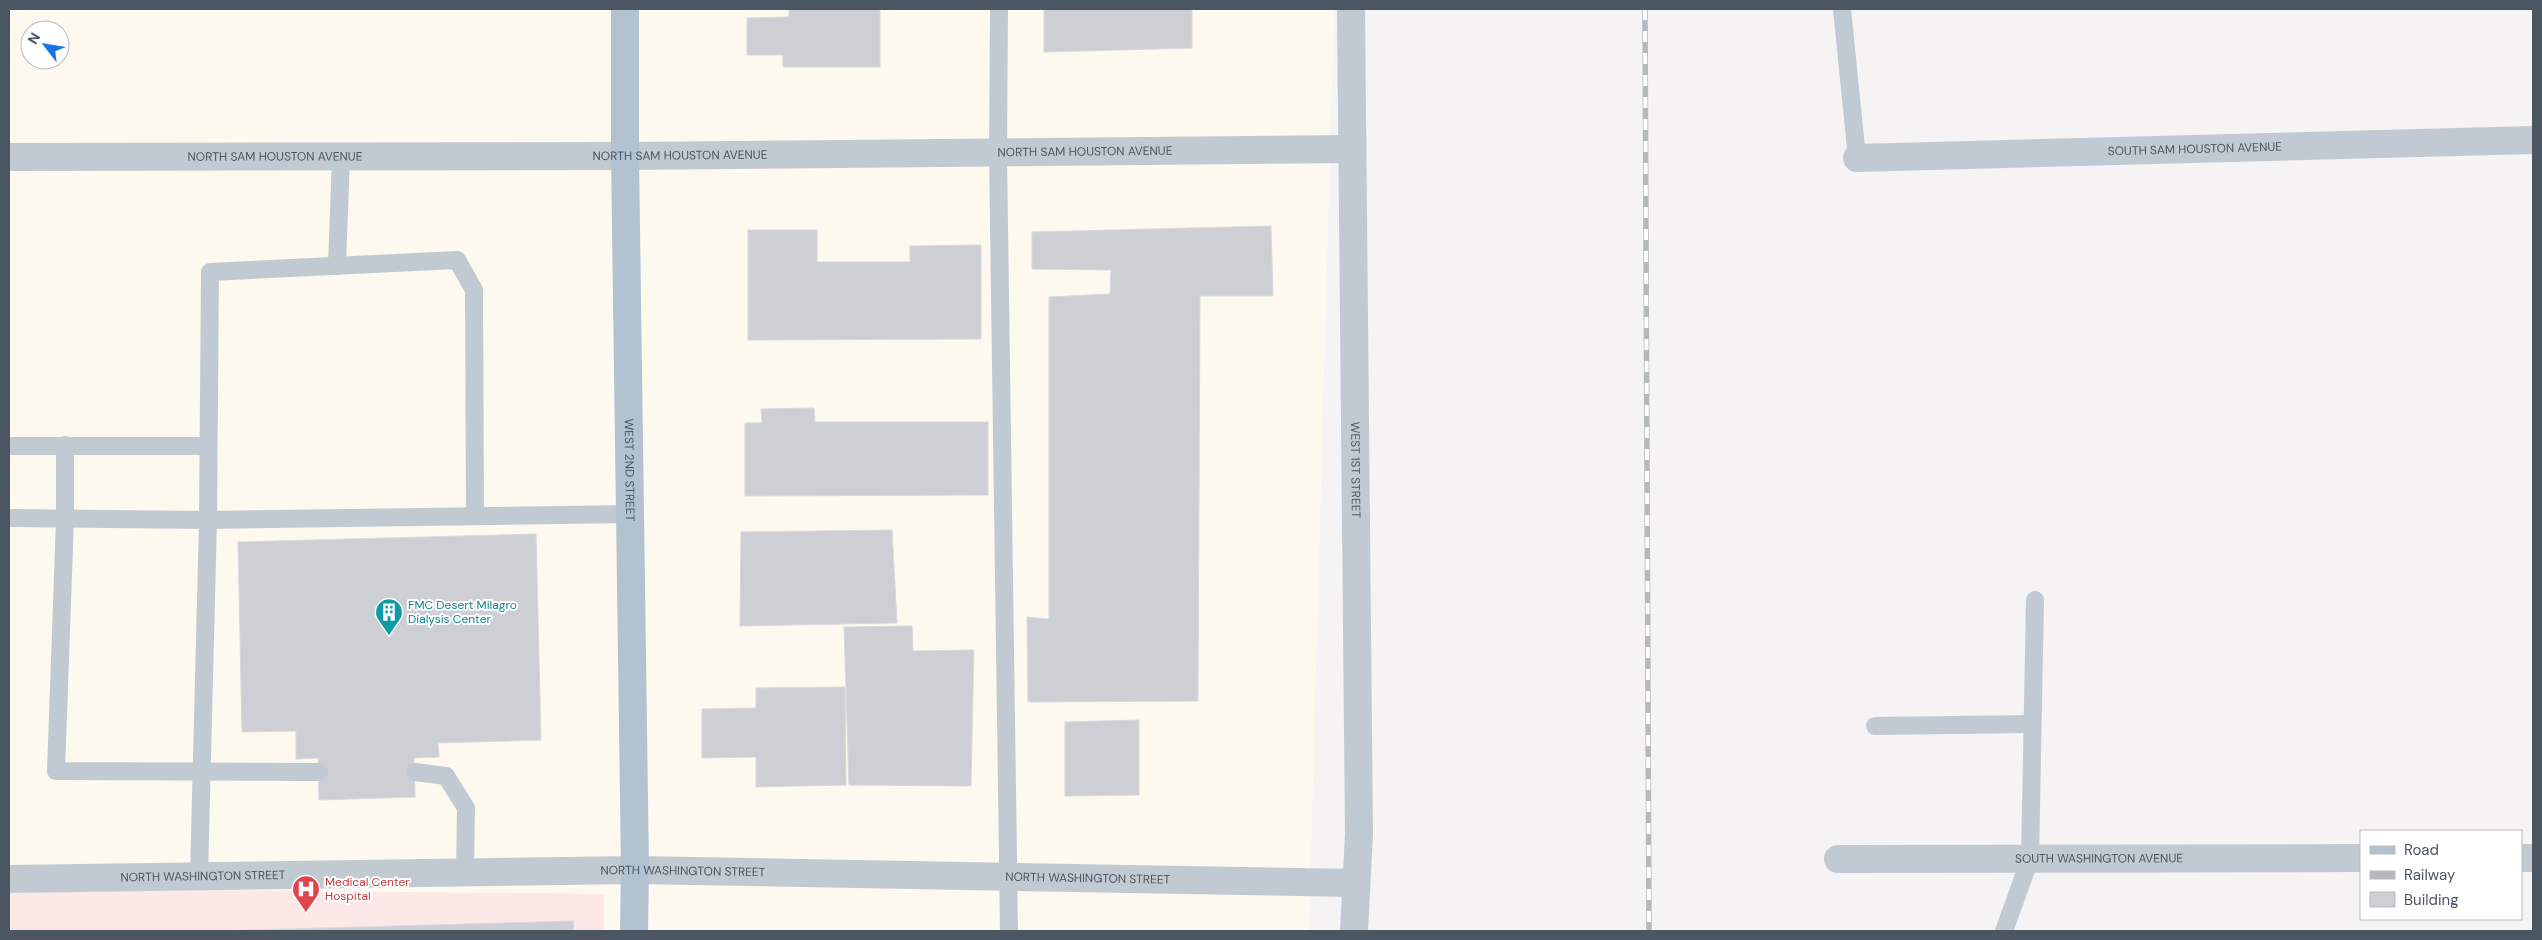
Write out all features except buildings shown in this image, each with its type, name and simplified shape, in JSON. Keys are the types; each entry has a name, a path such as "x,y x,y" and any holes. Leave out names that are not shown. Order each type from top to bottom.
{"main road":[{"name":"WEST 2ND STREET","path":"625,9 625,156 635,870 634,931"}],"street":[{"name":"WEST 1ST STREET","path":"1351,9 1359,834 1354,931"},
{"name":"SOUTH SAM HOUSTON AVENUE","path":"1857,158 2533,140"},
{"name":"NORTH SAM HOUSTON AVENUE","path":"9,157 625,156 1352,149"},
{"name":"SOUTH WASHINGTON AVENUE","path":"1838,859 2360,858"},
{"name":"NORTH WASHINGTON STREET","path":"9,879 635,870 1356,883"}],"lane":[{"path":"999,9 998,153 1010,877 1009,931"},
{"path":"1842,9 1857,158"},
{"path":"337,266 341,157"},
{"path":"199,876 208,520 210,272 457,260 474,290 475,516"},
{"path":"65,445 65,519 56,771 319,772"},
{"path":"10,446 208,446"},
{"path":"9,518 208,520 630,514"},
{"path":"2004,931 2030,859 2035,600"},
{"path":"1875,726 2032,724"},
{"path":"415,772 446,776 466,808 465,873"}],"shaded area":[{"path":"9,9 1334,9 1309,931 9,931"},
{"name":"Medical Center Hospital","path":"9,888 604,894 604,931 9,931"}],"railway":[{"path":"1645,9 1649,931"}],"place":[{"name":"FMC Desert Milagro Dialysis Center","path":"389,636"},
{"name":"Medical Center Hospital","path":"306,913"}]}
